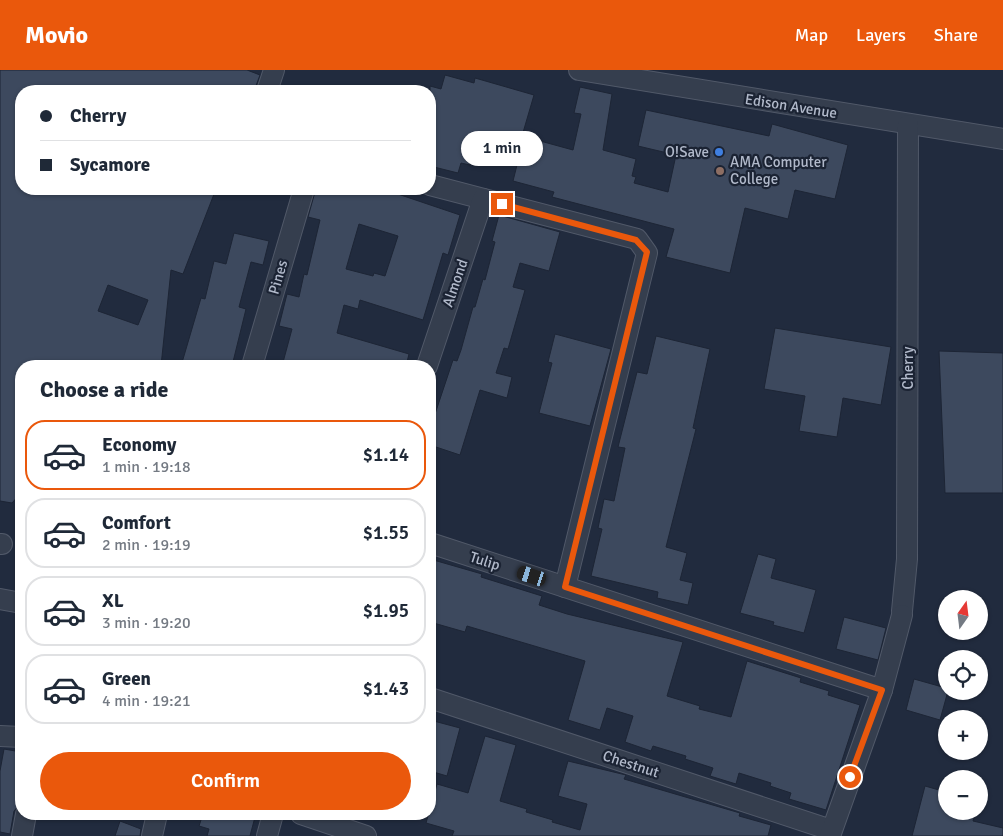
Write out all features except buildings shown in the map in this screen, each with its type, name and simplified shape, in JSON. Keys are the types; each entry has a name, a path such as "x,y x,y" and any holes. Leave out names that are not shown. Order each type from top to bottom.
{"street":[{"path":"269,85 274,70"},
{"name":"Edison Avenue","path":"579,70 1003,139"},
{"name":"Cherry","path":"830,833 882,690 902,613 907,550 908,125"},
{"path":"436,187 636,240 647,252 565,587"},
{"name":"Pines","path":"254,360 302,195"},
{"name":"Almond","path":"429,360 483,199"},
{"name":"Tulip","path":"436,545 882,690"},
{"name":"Chestnut","path":"436,700 830,833"},
{"path":"0,736 15,737"},
{"path":"22,836 25,820"},
{"path":"152,836 156,820"},
{"path":"267,836 271,820"},
{"path":"319,820 366,836"}],"place":[{"name":"O!Save","path":"719,152"},
{"name":"AMA Computer College","path":"720,171"}],"route":[{"path":"502,204 636,240 642,244 647,252 565,587 882,690 850,777"}]}
